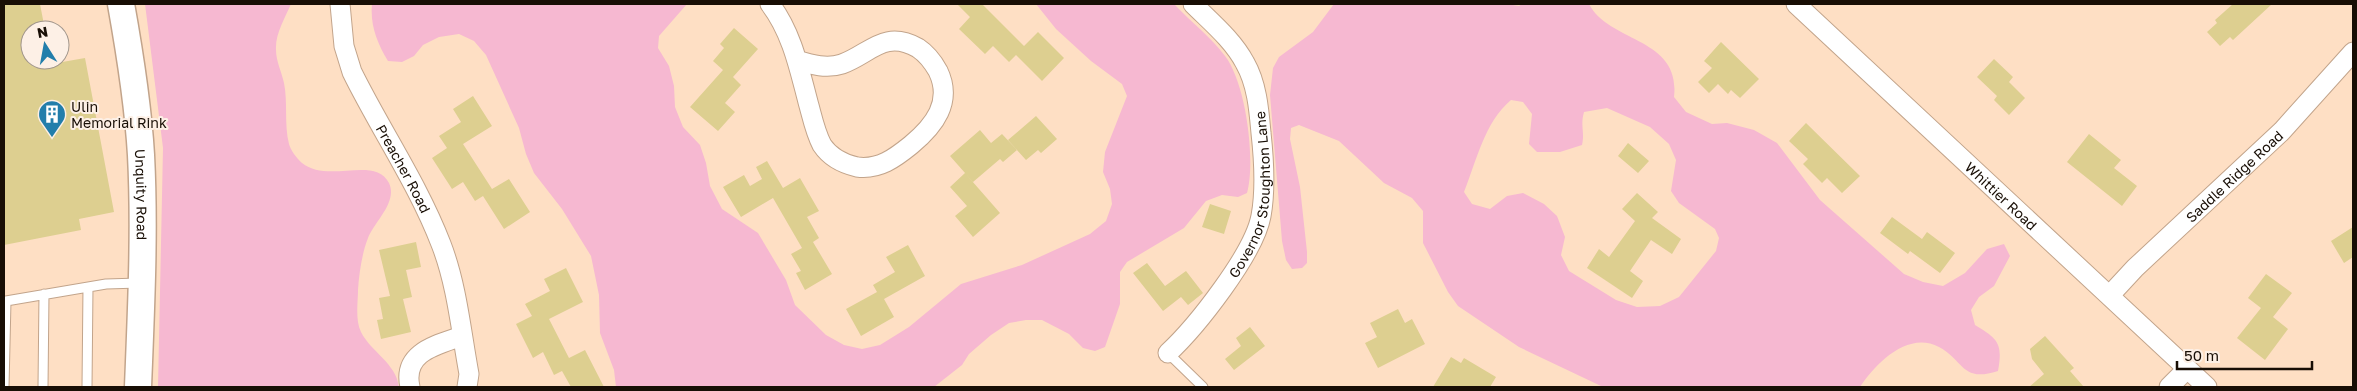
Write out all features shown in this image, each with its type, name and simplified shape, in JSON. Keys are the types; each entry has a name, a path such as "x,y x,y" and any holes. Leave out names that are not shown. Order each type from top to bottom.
{"main road":[{"name":"Unquity Road","path":"121,4 135,94 141,156 141,283 138,387"}],"street":[{"name":"Preacher Road","path":"340,4 343,40 352,72 441,243 454,287 469,374 467,387"},
{"path":"770,4 788,34 815,127 823,145 835,158 852,166 871,167 889,162 924,134 941,109 944,92 935,65 924,52 907,43 898,41 879,44 842,64 833,66 815,66 797,60"},
{"name":"Governor Stoughton Lane","path":"1168,353 1194,328 1247,250 1259,226 1264,191 1259,113 1250,73 1232,45 1193,4"},
{"name":"Whittier Road","path":"1796,4 2207,387"},
{"name":"Saddle Ridge Road","path":"2110,295 2135,268 2282,131 2353,52"},
{"path":"410,387 409,372 417,356 426,350 462,336"},
{"path":"2169,387 2187,369"}],"lane":[{"path":"4,387 6,301 88,287 141,283"},
{"path":"87,387 88,287"},
{"path":"43,387 44,294"},
{"path":"1168,353 1203,387"}],"shaded area":[{"path":"145,4 291,4 279,32 276,50 285,91 287,129 291,149 302,163 313,169 325,171 373,171 382,175 389,183 391,190 388,205 371,232 362,257 358,284 357,317 359,327 365,339 393,371 399,387 158,387 163,148"},
{"path":"372,4 687,4 659,36 658,48 669,66 674,86 675,107 683,127 700,145 706,163 710,186 722,209 758,233 786,280 795,305 826,335 844,345 862,349 880,345 909,327 961,284 1022,265 1090,234 1106,221 1112,204 1110,189 1103,172 1105,152 1127,96 1122,84 1091,61 1056,29 1036,4 1174,4 1225,56 1239,84 1250,143 1250,179 1247,193 1238,197 1222,195 1206,201 1184,228 1127,262 1120,272 1120,304 1105,347 1095,351 1083,348 1069,334 1042,320 1026,320 1009,323 991,335 969,354 962,365 934,387 616,387 614,370 600,333 599,295 591,256 562,209 534,173 526,154 519,128 486,55 474,41 459,34 439,37 423,45 414,56 402,62 388,61 375,34"},
{"path":"1334,4 1506,4 1519,6 1522,4 1589,4 1599,17 1612,27 1655,51 1666,63 1673,77 1674,97 1686,112 1712,124 1727,123 1754,130 1777,143 1820,200 1904,274 1923,282 1943,286 1965,273 1987,249 2004,244 2010,256 1994,286 1979,297 1971,310 1975,325 1994,338 1997,343 2000,354 1998,371 1986,374 1970,372 1939,347 1927,343 1916,343 1904,346 1883,360 1860,387 1601,386 1519,347 1458,306 1448,292 1423,243 1423,211 1412,198 1384,183 1339,141 1299,125 1291,128 1290,139 1300,187 1307,263 1302,268 1292,269 1286,260 1282,241 1270,95 1273,68 1279,57 1313,32","holes":["1511,100 1523,102 1532,114 1529,144 1537,152 1560,152 1582,145 1584,112 1607,108 1650,127 1669,144 1676,160 1671,191 1679,203 1715,229 1719,238 1716,251 1679,297 1660,306 1637,307 1616,300 1569,271 1561,255 1565,237 1557,216 1544,204 1523,193 1507,196 1490,209 1472,204 1464,192 1482,143 1502,109"]}],"building":[{"name":"Ulin Memorial Rink","path":"4,4 40,4 43,20 20,20 20,70 70,70 70,61 85,58 114,212 79,219 81,230 4,245"},
{"path":"957,4 982,4 1024,46 1038,32 1064,58 1042,81 1016,55 1009,62 993,46 985,54 959,29 970,17"},
{"path":"2233,4 2272,4 2233,40 2230,37 2220,46 2207,32 2217,23 2215,20"},
{"path":"734,28 758,49 733,77 741,85 725,103 735,112 718,131 690,107 723,70 713,61 724,48 720,44"},
{"path":"1721,42 1759,79 1740,98 1731,90 1728,94 1718,84 1709,93 1698,82 1712,68 1704,61"},
{"path":"1994,59 2013,77 2009,82 2025,98 2009,115 1994,100 1997,96 1977,77"},
{"path":"473,96 492,126 463,144 492,189 509,179 530,212 504,229 483,196 475,201 463,182 452,189 432,158 447,148 439,136 461,122 453,109"},
{"path":"1036,116 1057,139 1041,153 1038,150 1026,160 1008,140"},
{"path":"1806,123 1860,176 1842,193 1827,178 1822,183 1803,164 1808,159 1789,141"},
{"path":"980,130 991,143 1002,134 1017,150 1003,162 1000,159 973,182 950,156"},
{"path":"2089,134 2121,160 2114,168 2137,186 2122,206 2067,162"},
{"path":"1628,143 1649,161 1638,173 1618,156"},
{"path":"767,161 783,188 800,178 819,211 807,217 819,238 813,242 832,274 805,290 796,273 801,271 791,254 802,248 773,198 741,217 723,187 744,175 750,186 762,179 756,167"},
{"path":"965,173 1000,213 973,237 955,216 967,206 950,187"},
{"path":"1637,193 1658,212 1652,218 1681,239 1672,254 1651,240 1630,271 1643,281 1632,298 1587,268 1599,249 1609,257 1635,221 1622,209"},
{"path":"1210,204 1231,211 1224,234 1202,227"},
{"path":"1892,217 1922,239 1927,232 1955,253 1940,273 1910,251 1908,254 1880,233"},
{"path":"2353,227 2353,257 2344,263 2331,241"},
{"path":"416,242 421,267 406,270 412,297 403,299 411,332 381,339 377,320 383,319 379,298 390,296 379,250"},
{"path":"908,245 925,276 884,299 894,317 861,336 846,309 877,292 873,285 895,272 886,257"},
{"path":"1147,263 1165,286 1186,271 1203,293 1188,305 1181,297 1163,311 1133,273"},
{"path":"566,268 583,302 549,319 569,358 585,350 604,387 571,387 562,371 554,375 543,352 533,358 516,324 532,316 525,304 550,291 544,279"},
{"path":"2266,274 2292,293 2273,317 2288,329 2265,360 2237,338 2261,308 2248,298"},
{"path":"1398,309 1405,323 1412,319 1425,344 1378,368 1365,343 1377,337 1370,323"},
{"path":"1250,327 1265,346 1234,370 1225,359 1241,346 1236,338"},
{"path":"2045,336 2074,368 2070,371 2084,387 2029,387 2044,374 2032,359 2030,349"},
{"path":"1451,357 1461,363 1464,358 1496,377 1490,387 1433,387"}],"place":[{"name":"Ulin Memorial Rink","path":"52,138"}]}
